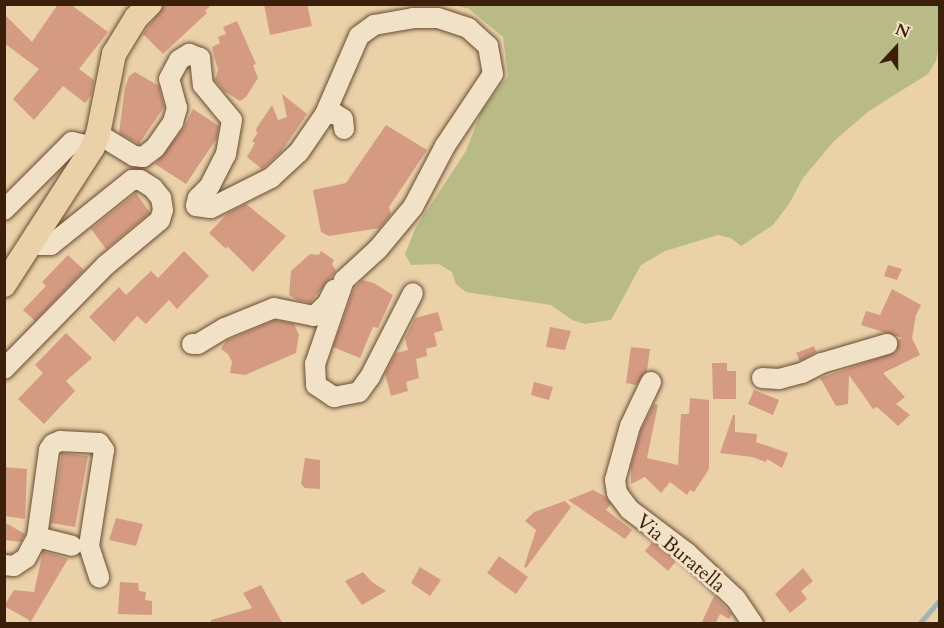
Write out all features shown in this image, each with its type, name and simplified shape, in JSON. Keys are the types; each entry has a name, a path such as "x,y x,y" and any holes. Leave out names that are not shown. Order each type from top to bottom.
{"main road":[{"path":"4,285 95,140 114,54 136,18 150,4"}],"street":[{"path":"4,210 72,142 95,140 134,156 143,157 155,148 173,122 177,108 169,79 178,60 189,54 200,58 203,85 232,120 226,154 209,187 198,198 196,206 211,208 270,178 299,152 326,114 359,36 374,25 412,18 438,18 468,28 488,46 493,74 445,146 413,207 378,249 344,280 315,364 316,385 334,397 359,392 370,377 413,293"},
{"path":"326,114 335,114 343,120 344,129"},
{"path":"4,369 106,265 160,220 164,210 161,198 153,188 140,180 132,180 51,244 30,244"},
{"path":"192,344 198,344 225,328 274,308 314,316 327,304 346,267 378,249"},
{"path":"762,378 779,379 802,374 822,363 886,344"},
{"name":"Via Buratella","path":"651,382 630,426 615,480 621,501 687,553 736,599 753,624"},
{"path":"4,565 14,566 26,558 37,537 48,450 60,441 99,443 104,450 89,546 99,577"},
{"path":"37,537 72,546"}],"green space":[{"path":"455,5 939,5 939,45 936,61 928,74 869,111 834,141 803,178 789,204 773,225 741,246 731,238 718,235 665,251 641,265 611,320 585,324 572,320 551,305 466,292 456,284 452,272 439,264 411,265 405,254 416,227 466,151 481,112 508,76 503,37 469,9"}],"building":[{"path":"58,4 70,4 108,32 79,69 94,80 91,95 85,103 63,86 34,120 13,99 39,69 4,43 4,14 32,42"},
{"path":"165,4 212,4 205,11 207,13 163,54 143,34"},
{"path":"264,4 307,4 312,26 270,35"},
{"path":"237,21 256,64 253,65 258,78 246,97 240,101 224,91 215,80 218,70 212,47 220,43 218,37 226,34 223,27"},
{"path":"135,72 159,86 164,107 139,144 119,133 125,88 129,76"},
{"path":"282,94 307,114 281,152 262,169 247,157 255,143 252,141 257,134 256,129 272,105 278,120 287,117"},
{"path":"193,109 219,126 217,138 186,184 155,164 183,129"},
{"path":"386,125 427,150 389,207 391,214 380,228 329,236 321,232 313,190 346,183"},
{"path":"136,193 150,213 106,249 91,229"},
{"path":"246,204 286,236 253,272 227,246 226,249 209,233 228,213"},
{"path":"184,251 209,276 177,309 169,300 146,324 137,316 114,342 89,317 119,287 126,295 151,271 158,278"},
{"path":"321,251 334,260 332,264 336,271 310,303 297,300 289,295 291,271 310,254 319,255"},
{"path":"68,255 84,270 35,321 23,310 46,286 42,282"},
{"path":"888,265 902,269 897,280 884,276"},
{"path":"362,280 374,283 393,295 378,328 373,327 360,358 333,347 354,289"},
{"path":"892,289 921,305 916,315 912,338 920,355 883,373 905,397 896,404 910,415 898,426 877,407 873,409 849,375 848,404 836,406 820,378 896,352 898,340 902,338 861,325 866,311 880,315"},
{"path":"438,312 443,330 434,333 437,346 426,349 427,356 416,359 419,378 406,382 408,391 391,396 385,374 396,353 408,350 405,338 415,318"},
{"path":"275,320 294,324 299,335 296,353 245,375 230,373 232,362 228,354 221,349 226,341"},
{"path":"550,327 571,331 565,350 546,347"},
{"path":"66,333 92,358 66,381 75,391 44,424 18,399 43,373 35,365"},
{"path":"814,346 816,352 800,361 796,353"},
{"path":"631,347 650,349 647,371 636,385 626,383"},
{"path":"712,363 727,363 727,371 736,371 736,399 713,399"},
{"path":"534,382 553,387 549,400 531,395"},
{"path":"754,390 779,400 773,415 748,404"},
{"path":"690,398 709,400 709,469 694,492 690,490 687,495 670,482 661,493 645,477 631,484 631,466 641,430 654,404 658,405 647,458 678,465 681,414 689,414"},
{"path":"733,415 735,415 735,432 757,434 756,442 788,453 782,468 767,459 766,462 752,457 720,453"},
{"path":"62,453 88,456 75,527 51,523"},
{"path":"305,458 320,460 320,489 305,488 301,484"},
{"path":"4,467 27,469 25,519 4,516"},
{"path":"593,490 606,497 611,504 606,510 632,530 625,539 568,500"},
{"path":"565,501 571,507 526,568 524,567 536,530 525,521 534,512"},
{"path":"116,518 143,524 136,546 109,540"},
{"path":"4,522 25,534 21,542 4,540"},
{"path":"652,542 677,560 668,571 645,551"},
{"path":"43,551 68,559 30,623 29,620 4,606 14,590 34,592"},
{"path":"499,556 528,577 516,594 487,573"},
{"path":"420,567 441,580 430,596 411,583"},
{"path":"803,568 813,581 801,591 807,599 790,613 775,594"},
{"path":"363,572 372,582 386,591 362,605 345,581"},
{"path":"120,582 138,583 139,591 146,592 145,600 152,601 152,615 118,614"},
{"path":"261,585 283,624 211,624 211,620 252,608 243,593"},
{"path":"714,596 732,614 729,619 720,614 715,624 701,624"}],"waterway":[{"path":"919,624 940,600"}]}
